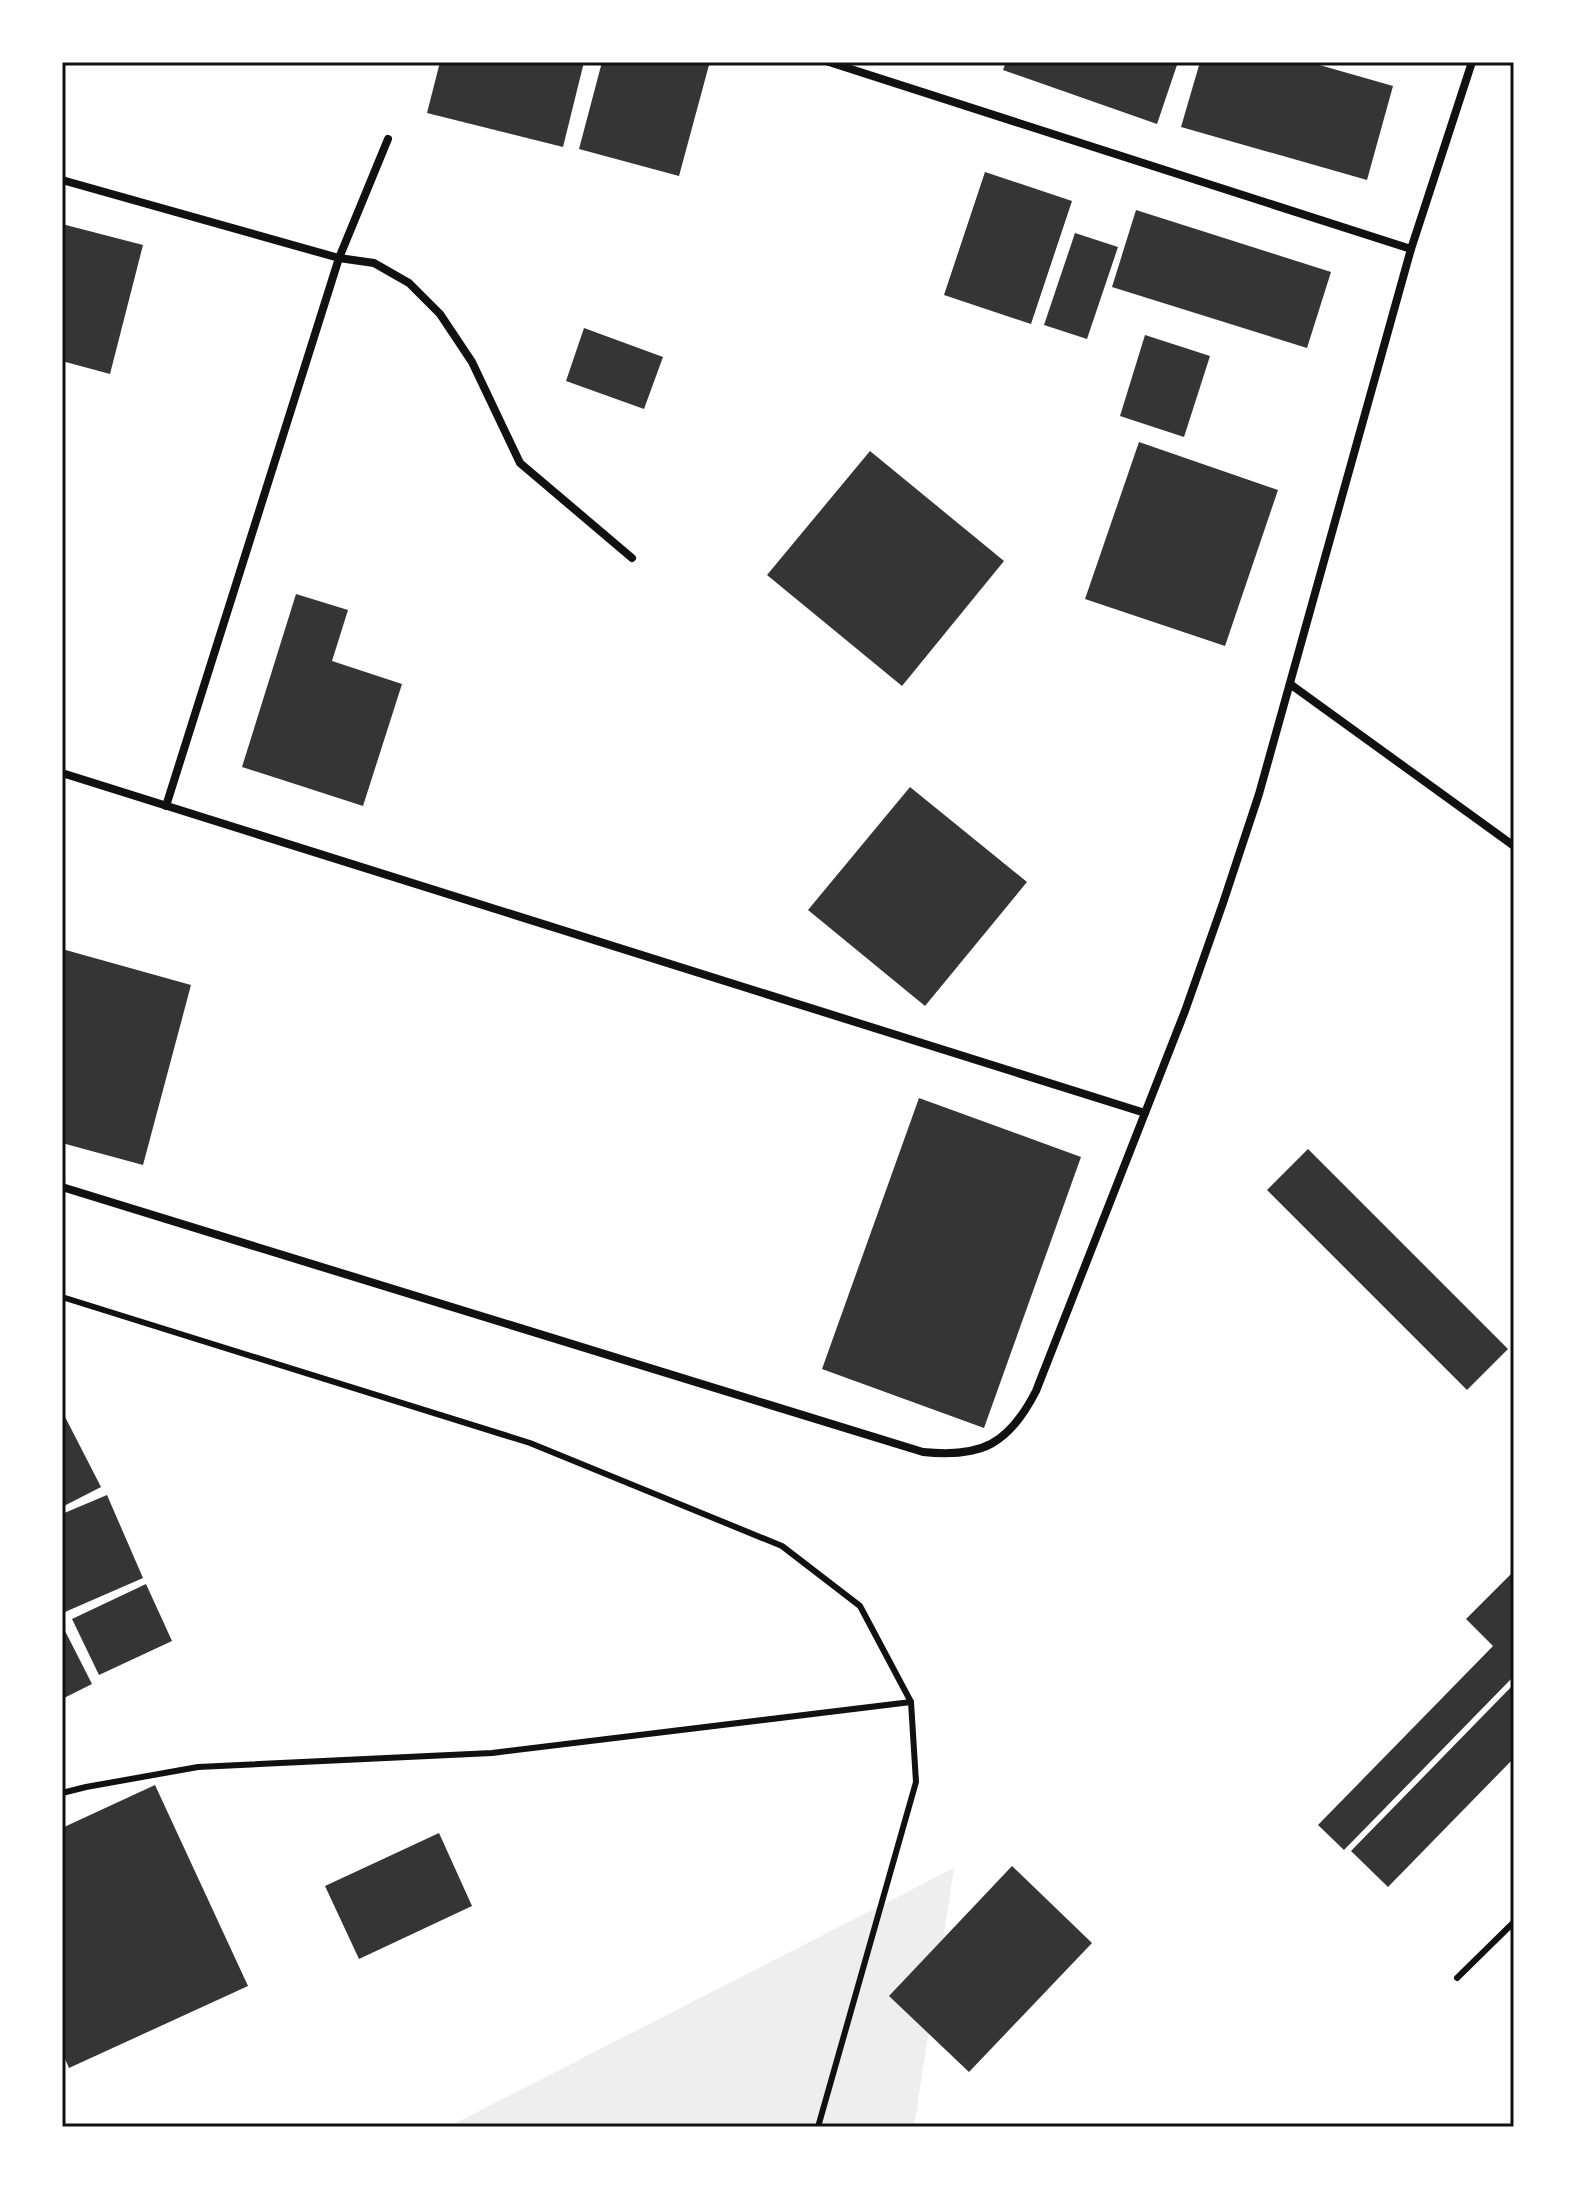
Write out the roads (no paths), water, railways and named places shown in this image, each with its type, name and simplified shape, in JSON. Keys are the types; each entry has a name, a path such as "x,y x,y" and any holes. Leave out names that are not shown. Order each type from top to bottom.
{"street":[{"path":"829,62 1411,249"},
{"path":"62,1187 923,1452 952,1455 979,1450 1004,1436 1023,1416 1036,1391 1185,1011 1223,903 1259,794 1411,249 1472,62"},
{"path":"166,806 339,258 388,139"},
{"path":"62,180 339,258 374,263 409,283 440,314 472,362 520,463 632,558"},
{"path":"1290,684 1514,846"},
{"path":"62,773 1145,1113"}],"lane":[{"path":"62,1297 530,1443 782,1546 860,1606 911,1702 916,1782 818,2127"},
{"path":"62,1793 198,1767 492,1753 911,1702"},
{"path":"1457,1978 1514,1922"}]}
